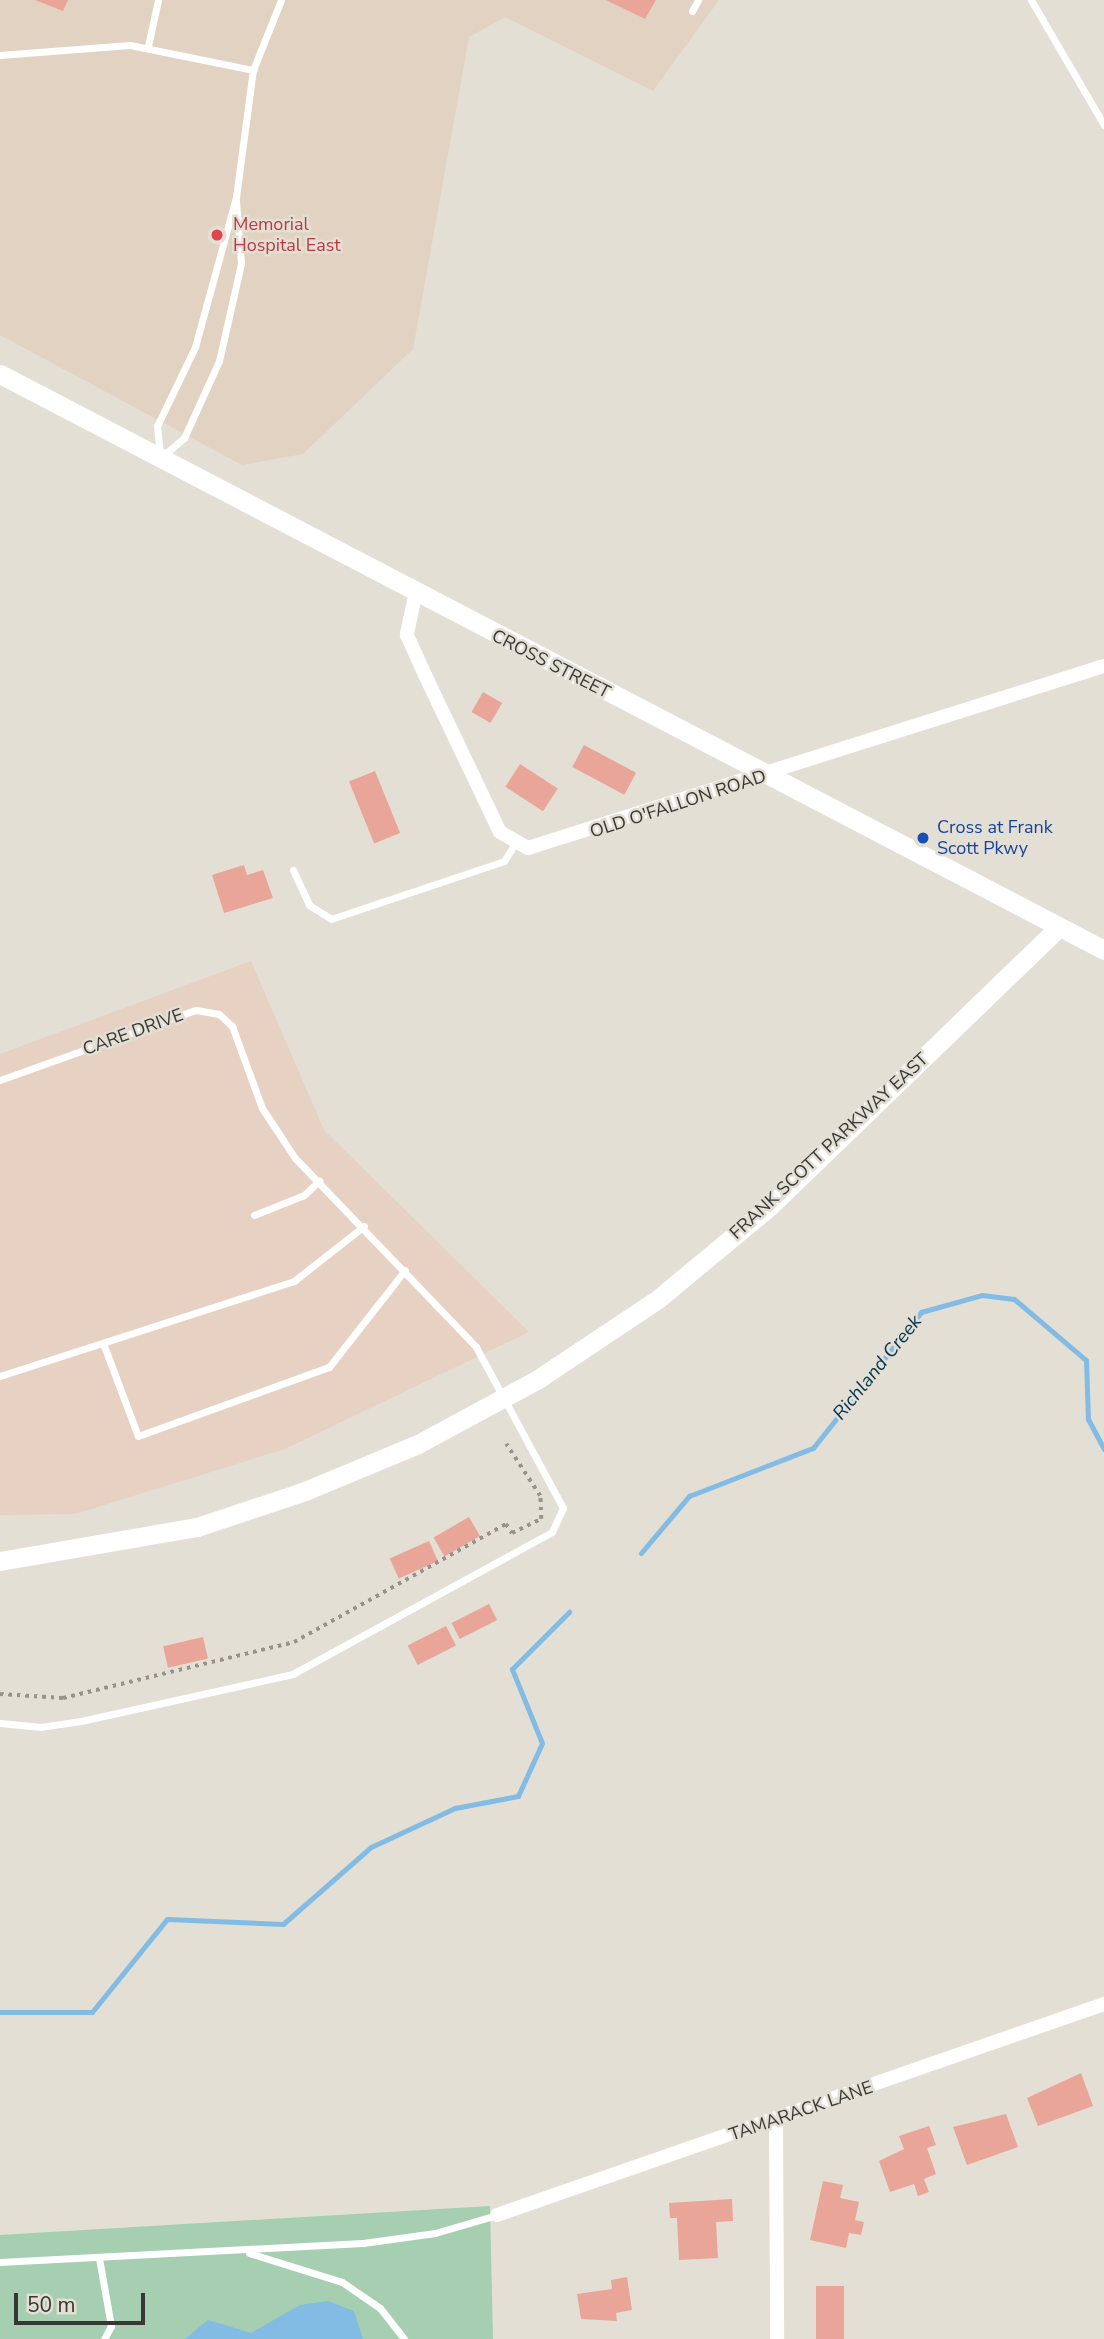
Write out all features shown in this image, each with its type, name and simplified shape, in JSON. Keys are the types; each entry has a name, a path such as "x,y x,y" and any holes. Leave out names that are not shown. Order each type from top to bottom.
{"main road":[{"name":"CROSS STREET","path":"0,374 415,596 1104,950"},
{"name":"FRANK SCOTT PARKWAY EAST","path":"0,1561 197,1527 418,1444 506,1396 658,1298 769,1207 1059,927"}],"street":[{"path":"415,596 407,635 500,832 516,842"},
{"name":"OLD O'FALLON ROAD","path":"516,842 545,848 1104,666"},
{"name":"TAMARACK LANE","path":"497,2215 1104,2004"},
{"path":"776,2120 777,2339"}],"lane":[{"path":"148,46 158,0"},
{"path":"161,458 157,426 195,347 236,197 253,70 281,0"},
{"path":"692,11 698,0"},
{"path":"1031,0 1104,125"},
{"path":"0,55 148,46 253,70"},
{"path":"161,458 184,438 223,349 241,263 236,197"},
{"path":"293,870 309,905 331,919 504,861 516,842"},
{"name":"CARE DRIVE","path":"0,1080 197,1010 219,1014 232,1026 262,1108 320,1181 477,1348 506,1396 563,1508 552,1532 269,1682 40,1727 0,1723"},
{"path":"254,1215 304,1195 320,1181"},
{"path":"0,1376 294,1281 364,1226"},
{"path":"103,1343 138,1436 329,1367 405,1270"},
{"path":"0,2262 388,2241 497,2215"},
{"path":"241,2251 342,2282 380,2308 404,2339"},
{"path":"99,2258 111,2326 104,2339"}],"path":[{"path":"0,1694 63,1698 294,1642 506,1524 512,1533 541,1519 540,1496 506,1444"}],"shaded area":[{"name":"Memorial Hospital East","path":"0,0 719,0 653,91 505,17 469,37 413,349 303,454 242,465 0,335"},
{"path":"251,961 324,1130 529,1332 285,1449 75,1514 0,1515 0,1054"}],"green space":[{"path":"490,2206 493,2339 0,2339 0,2235"}],"water":[{"path":"328,2301 354,2311 363,2339 185,2339 208,2320 251,2333 300,2305"}],"building":[{"path":"35,0 68,0 63,11"},
{"path":"606,0 656,0 645,19"},
{"path":"483,692 502,703 491,723 472,712"},
{"path":"584,745 636,773 624,795 572,767"},
{"path":"520,764 558,789 543,811 505,787"},
{"path":"375,771 400,833 374,844 349,781"},
{"path":"244,865 247,875 263,870 273,898 224,913 212,875"},
{"path":"469,1517 480,1536 444,1557 433,1538"},
{"path":"429,1541 438,1561 399,1579 390,1558"},
{"path":"489,1604 497,1620 460,1639 452,1623"},
{"path":"446,1626 456,1646 418,1665 408,1646"},
{"path":"203,1637 208,1658 168,1668 163,1646"},
{"path":"1081,2073 1093,2106 1038,2126 1027,2098"},
{"path":"1006,2114 1018,2147 967,2165 953,2127"},
{"path":"929,2126 936,2145 927,2148 936,2174 924,2179 929,2192 918,2196 914,2184 890,2192 879,2161 904,2149 899,2136"},
{"path":"823,2181 843,2185 840,2198 859,2202 855,2220 864,2222 861,2235 849,2233 846,2248 810,2240"},
{"path":"732,2199 733,2221 716,2222 718,2258 679,2260 677,2218 670,2218 669,2203"},
{"path":"627,2277 632,2310 616,2313 617,2321 581,2319 577,2294 612,2289 611,2280"},
{"path":"816,2286 844,2286 844,2339 816,2339"}],"waterway":[{"name":"Richland Creek","path":"641,1553 689,1496 813,1448 921,1312 982,1295 1014,1299 1086,1360 1088,1419 1104,1449"},
{"name":"Richland Creek","path":"0,2012 92,2012 167,1919 283,1924 371,1847 455,1808 518,1796 542,1743 512,1669 569,1612"}],"place":[{"name":"Memorial Hospital East","path":"217,235"},
{"name":"Cross at Frank Scott Pkwy","path":"923,838"}]}
